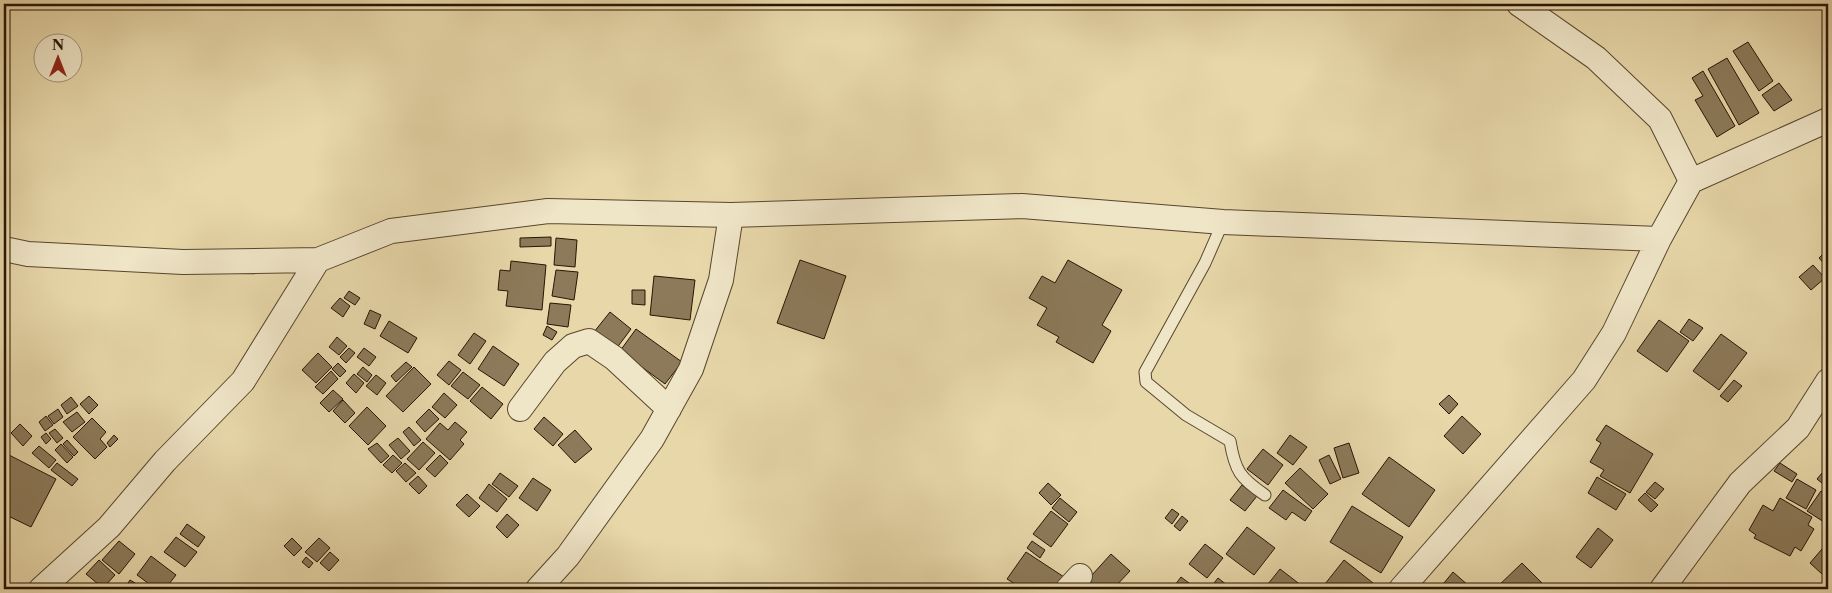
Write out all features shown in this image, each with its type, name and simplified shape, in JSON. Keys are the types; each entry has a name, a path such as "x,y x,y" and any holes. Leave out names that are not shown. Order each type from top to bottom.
{"street":[{"path":"1520,4 1596,58 1660,119 1692,181"},
{"path":"1405,588 1584,380 1614,333 1659,239 1692,181 1828,120"},
{"path":"4,248 28,254 184,262 318,260 391,231 548,211 731,215 1022,206 1223,222 1659,239"},
{"path":"538,589 568,556 652,439 691,369 721,280 731,215"},
{"path":"41,589 109,528 165,461 244,381 318,260"},
{"path":"520,409 555,362 573,346 589,341 614,358 669,409"},
{"path":"1662,589 1740,483 1798,428 1828,380"}],"lane":[{"path":"1223,222 1205,263 1145,372 1146,382 1186,414 1230,441 1234,464 1243,480 1265,496"}],"building":[{"path":"1748,42 1773,81 1759,91 1733,51"},
{"path":"1727,58 1759,113 1739,125 1708,69"},
{"path":"1703,71 1735,126 1717,137 1695,100 1703,96 1692,78"},
{"path":"1779,83 1792,100 1774,111 1762,95"},
{"path":"551,237 551,246 520,247 520,238"},
{"path":"556,238 577,240 575,267 554,265"},
{"path":"1828,249 1828,268 1819,258"},
{"path":"800,260 846,276 824,339 777,323"},
{"path":"1068,260 1122,290 1102,325 1111,331 1093,363 1056,342 1059,337 1037,325 1047,308 1029,298 1042,276 1055,283"},
{"path":"511,261 546,265 542,310 506,306 508,291 498,290 500,270 510,271"},
{"path":"1813,265 1825,278 1811,290 1799,277"},
{"path":"556,270 578,272 574,300 552,296"},
{"path":"654,276 695,280 690,320 650,315"},
{"path":"632,290 645,290 645,305 632,304"},
{"path":"349,291 360,298 355,305 344,298"},
{"path":"340,298 350,306 343,317 331,308"},
{"path":"550,303 571,305 568,327 547,324"},
{"path":"370,310 381,315 375,329 364,324"},
{"path":"610,312 631,329 616,349 594,332"},
{"path":"1689,319 1703,328 1693,341 1680,332"},
{"path":"1659,320 1689,341 1667,372 1637,351"},
{"path":"389,321 417,338 408,353 380,336"},
{"path":"547,326 557,332 552,340 543,335"},
{"path":"636,329 682,362 665,384 620,351"},
{"path":"474,333 486,341 470,364 458,355"},
{"path":"1721,334 1747,353 1719,390 1693,371"},
{"path":"337,337 347,346 339,355 329,347"},
{"path":"493,346 519,364 504,386 478,369"},
{"path":"349,348 355,353 346,363 340,357"},
{"path":"364,348 376,357 369,366 357,357"},
{"path":"318,353 332,367 316,383 302,370"},
{"path":"449,361 461,370 449,385 437,375"},
{"path":"406,362 412,367 396,382 391,376"},
{"path":"338,363 346,371 340,377 332,369"},
{"path":"363,367 372,375 367,382 357,374"},
{"path":"414,367 431,384 403,412 386,396"},
{"path":"331,371 338,379 323,394 315,387"},
{"path":"463,372 480,385 468,399 451,386"},
{"path":"354,374 364,383 356,393 346,383"},
{"path":"376,375 386,383 377,395 366,386"},
{"path":"1734,380 1742,386 1728,402 1720,396"},
{"path":"482,387 503,404 491,419 470,401"},
{"path":"333,390 343,399 329,412 320,403"},
{"path":"444,393 457,405 445,418 432,407"},
{"path":"1449,395 1458,404 1449,414 1439,404"},
{"path":"89,396 98,405 89,414 80,404"},
{"path":"71,397 78,406 67,414 61,405"},
{"path":"343,400 355,413 345,423 333,411"},
{"path":"367,407 386,426 368,445 349,426"},
{"path":"58,409 63,417 54,424 48,416"},
{"path":"429,409 439,419 425,432 416,422"},
{"path":"77,412 85,422 72,432 63,422"},
{"path":"46,416 53,425 45,431 39,422"},
{"path":"1462,416 1481,434 1463,454 1444,436"},
{"path":"544,417 563,434 553,446 534,429"},
{"path":"92,418 106,432 100,439 107,447 95,459 73,437"},
{"path":"455,422 467,432 460,440 464,444 450,460 426,439 440,423 448,430"},
{"path":"20,424 32,436 23,446 11,433"},
{"path":"1606,425 1653,454 1630,493 1600,476 1604,470 1590,462 1601,443 1596,440"},
{"path":"409,427 421,440 414,446 403,432"},
{"path":"55,429 63,438 57,443 49,433"},
{"path":"575,430 592,449 575,463 558,445"},
{"path":"46,433 51,439 46,444 41,437"},
{"path":"114,435 118,439 110,447 107,443"},
{"path":"1290,435 1307,447 1293,465 1277,453"},
{"path":"398,438 410,451 401,459 389,445"},
{"path":"67,440 78,452 74,456 63,444"},
{"path":"423,442 435,453 419,470 407,459"},
{"path":"377,443 389,456 381,463 368,449"},
{"path":"1349,443 1359,473 1343,478 1334,448"},
{"path":"61,444 73,457 67,463 55,450"},
{"path":"39,446 56,460 49,468 32,453"},
{"path":"1263,449 1283,465 1268,485 1247,469"},
{"path":"9,455 56,479 31,527 4,514 4,465"},
{"path":"393,455 402,463 392,473 383,465"},
{"path":"440,455 448,463 435,477 426,469"},
{"path":"1329,455 1341,479 1330,484 1319,460"},
{"path":"1389,457 1435,490 1409,527 1362,494"},
{"path":"57,463 78,479 72,486 51,470"},
{"path":"405,463 416,473 406,482 396,471"},
{"path":"1780,463 1797,474 1792,482 1774,471"},
{"path":"1828,466 1828,488 1817,479"},
{"path":"1300,468 1328,494 1313,509 1285,483"},
{"path":"500,473 518,486 509,497 492,484"},
{"path":"418,476 427,486 419,494 409,484"},
{"path":"1597,477 1626,494 1616,510 1588,493"},
{"path":"533,478 551,490 537,511 519,498"},
{"path":"1797,479 1816,490 1806,509 1786,498"},
{"path":"1655,482 1664,489 1655,499 1646,492"},
{"path":"1048,483 1061,495 1051,505 1039,493"},
{"path":"489,484 507,499 497,512 479,498"},
{"path":"1242,485 1257,496 1245,511 1230,500"},
{"path":"1283,490 1312,511 1305,521 1292,512 1286,520 1269,508"},
{"path":"1821,491 1828,496 1827,524 1807,511"},
{"path":"1645,493 1658,505 1651,512 1638,500"},
{"path":"467,494 480,506 469,517 456,505"},
{"path":"1060,498 1077,512 1069,522 1052,508"},
{"path":"1780,498 1812,517 1808,525 1814,529 1801,551 1795,547 1790,556 1754,538 1756,535 1749,530 1763,505 1773,511"},
{"path":"1352,506 1403,537 1381,573 1330,542"},
{"path":"1172,509 1179,514 1172,524 1165,518"},
{"path":"1051,511 1068,524 1051,547 1033,534"},
{"path":"507,514 519,525 507,538 496,527"},
{"path":"1182,516 1188,521 1180,531 1174,526"},
{"path":"187,524 205,537 198,547 180,534"},
{"path":"1247,527 1275,548 1254,575 1226,554"},
{"path":"1598,528 1613,540 1591,568 1576,557"},
{"path":"176,537 197,552 185,567 164,552"},
{"path":"292,538 302,548 294,556 284,546"},
{"path":"319,538 330,548 317,562 305,552"},
{"path":"119,541 135,554 119,574 102,560"},
{"path":"1032,541 1045,550 1040,558 1027,548"},
{"path":"1828,542 1828,566 1822,574 1810,563"},
{"path":"1205,544 1223,558 1207,578 1189,564"},
{"path":"330,552 339,560 329,571 320,563"},
{"path":"1026,552 1064,577 1055,589 1023,589 1007,579"},
{"path":"1111,554 1130,571 1113,589 1086,589 1082,586"},
{"path":"151,556 176,575 165,589 156,589 137,575"},
{"path":"306,557 313,563 309,568 302,562"},
{"path":"99,560 115,575 103,588 86,574"},
{"path":"1344,560 1373,583 1369,589 1321,589"},
{"path":"1522,563 1548,589 1495,589"},
{"path":"1280,569 1306,589 1264,589"},
{"path":"1453,572 1469,586 1466,589 1439,589"},
{"path":"1181,577 1197,589 1172,589"},
{"path":"1218,578 1232,589 1215,589 1211,587"},
{"path":"130,580 145,589 124,589"}]}
